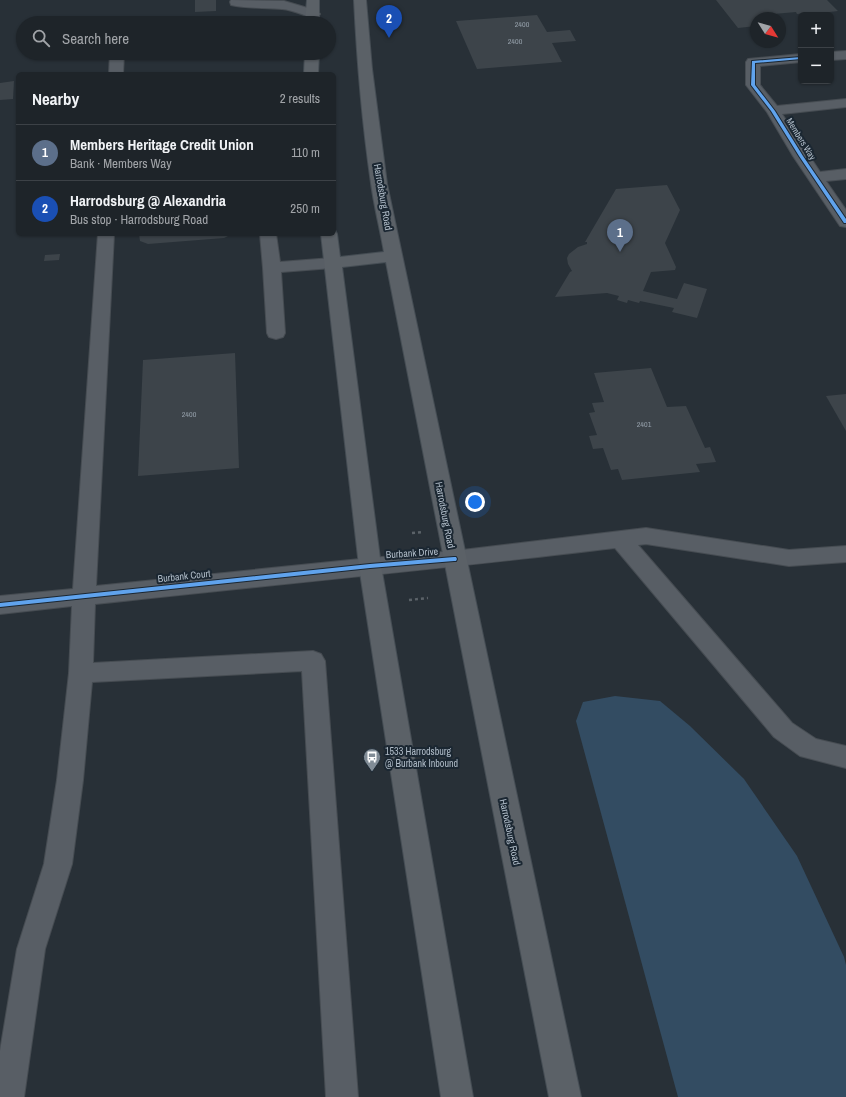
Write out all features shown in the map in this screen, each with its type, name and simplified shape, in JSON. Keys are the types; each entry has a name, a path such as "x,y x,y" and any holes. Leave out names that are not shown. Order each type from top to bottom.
{"main road":[{"path":"312,16 313,0"},
{"name":"Harrodsburg Road","path":"360,0 370,116 379,184 454,559 565,1097"},
{"path":"311,72 312,60"},
{"path":"329,236 370,566 457,1097"},
{"path":"332,263 394,256"}],"street":[{"path":"236,2 257,5 284,5 306,16"},
{"path":"834,56 846,55"},
{"name":"Members Way","path":"798,58 753,62 753,85 773,111 846,222"},
{"path":"116,72 117,60"},
{"path":"773,111 846,103"},
{"path":"815,177 846,174"},
{"path":"8,1097 31,949 58,864 70,780 81,673 84,596 106,236"},
{"path":"268,236 276,333"},
{"path":"272,268 332,263"},
{"name":"Burbank Drive","path":"370,566 454,559 646,536 789,558 846,554"},
{"path":"620,539 783,730 809,748 846,757"},
{"name":"Burbank Court","path":"0,605 370,566"},
{"path":"81,673 313,661 342,1097"}],"path":[{"path":"412,533 429,532"},
{"path":"409,600 428,598"}],"water":[{"path":"615,696 660,701 690,726 744,779 797,856 844,957 846,965 846,1097 678,1097 576,721 583,702"}],"building":[{"path":"195,0 216,0 216,11 195,12"},
{"path":"716,0 827,0 838,11 798,12 797,14 796,12 750,12 750,27 738,28"},
{"path":"537,15 547,32 570,30 576,41 552,43 562,62 477,69 456,21"},
{"path":"14,81 13,99 0,100 0,83"},
{"path":"667,185 680,210 665,243 676,267 675,270 651,272 643,291 677,299 684,283 707,289 697,318 672,312 674,308 640,301 639,303 628,300 627,303 617,300 619,296 607,293 555,297 572,271 568,264 567,258 569,254 578,247 587,244 587,242 585,242 616,189"},
{"path":"139,236 228,236 224,238 148,244 140,241"},
{"path":"60,254 59,260 44,261 45,255"},
{"path":"235,353 239,468 138,476 143,360"},
{"path":"651,368 667,407 686,406 705,448 710,447 716,462 696,464 700,472 622,480 618,469 611,470 603,448 593,449 589,436 597,435 589,413 595,412 592,403 604,402 594,373"},
{"path":"846,394 846,431 826,396"}],"cycle path":[{"path":"798,58 753,62 753,85 773,111 801,156 846,222"},
{"path":"0,605 370,566 454,559"}],"place":[{"name":"Harrodsburg @ Alexandria","path":"389,38"},
{"name":"Members Heritage Credit Union","path":"620,252"},
{"name":"1533 Harrodsburg @ Burbank Inbound","path":"372,772"}]}
